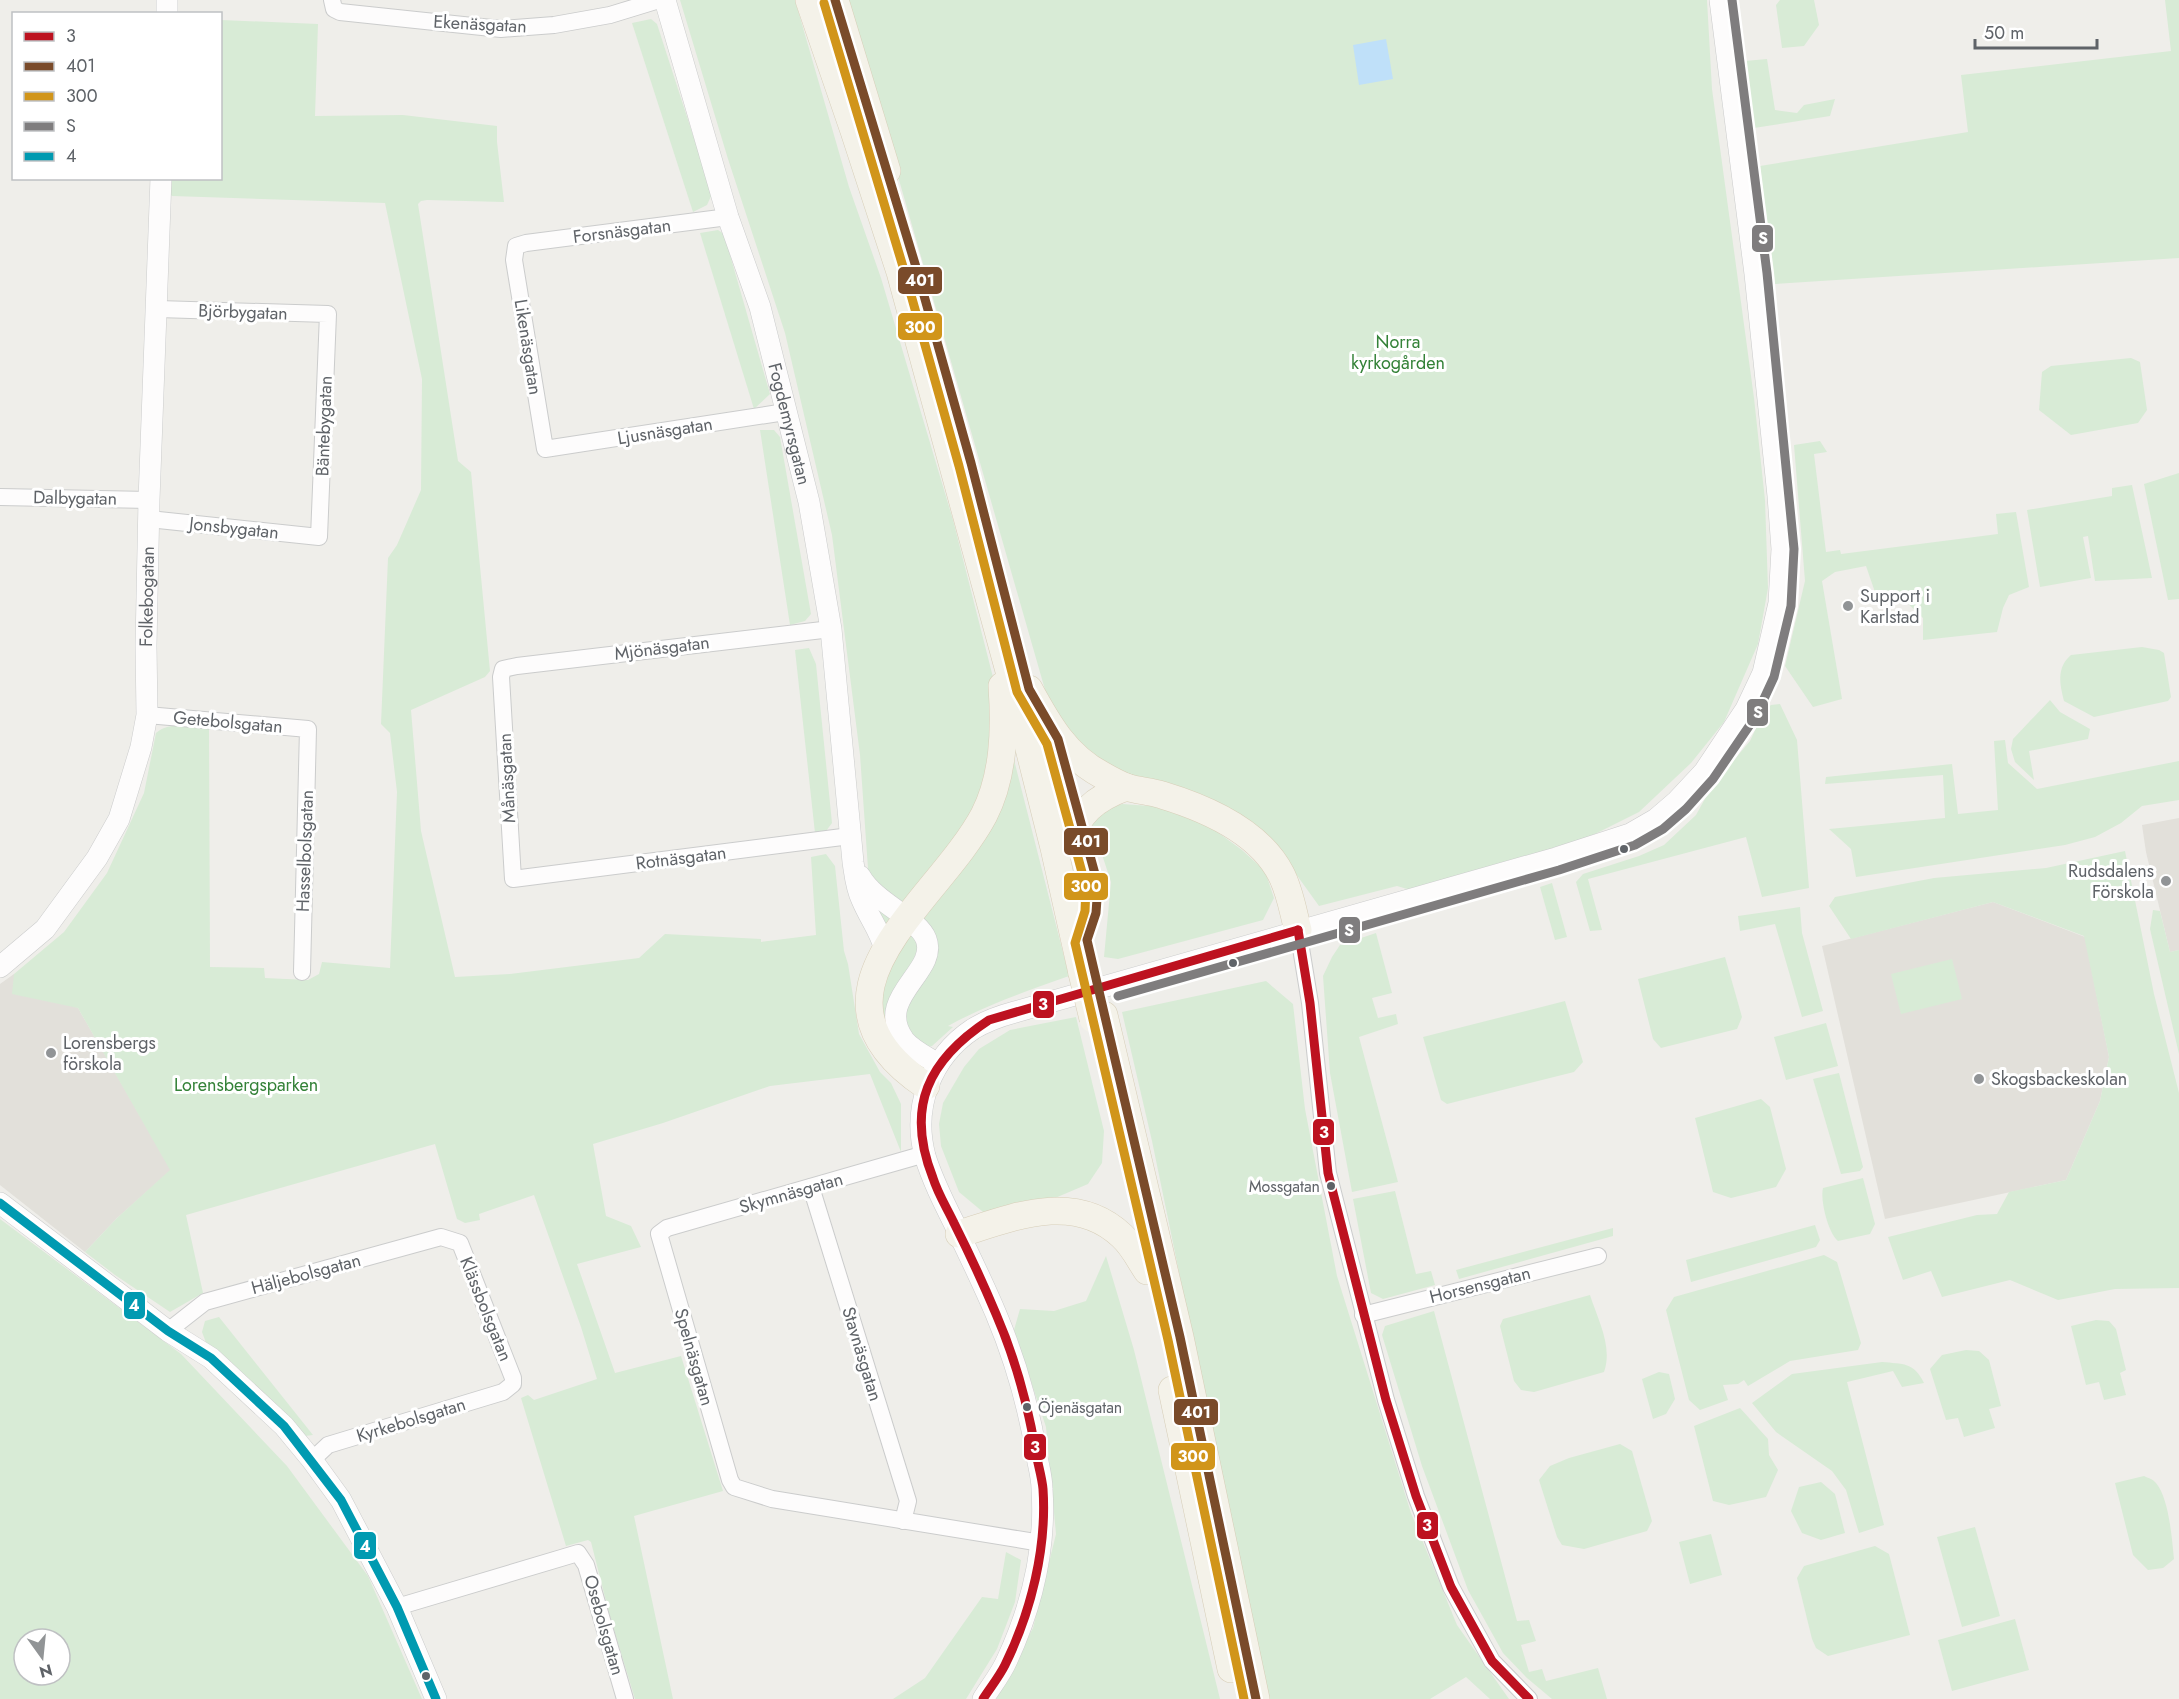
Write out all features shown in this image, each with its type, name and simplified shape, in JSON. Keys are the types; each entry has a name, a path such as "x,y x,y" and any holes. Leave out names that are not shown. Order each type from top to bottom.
{"main road":[{"path":"808,0 900,272 1088,972"},
{"path":"835,0 916,267 971,462 1029,689 1066,846 1088,972 1147,1271 1237,1699"},
{"path":"932,1075 911,1076 892,1058 878,1038 873,1025 869,994 872,980 885,949 959,854 984,815 991,798 999,773 1004,711 998,631"},
{"path":"1029,689 1058,739 1080,761 1100,775 1126,787 1158,793 1212,814 1240,830 1257,844 1281,874 1298,930"},
{"path":"1066,846 1073,828 1090,806 1126,787"},
{"path":"1098,1017 1182,1349 1256,1699"},
{"path":"959,1234 1026,1215 1062,1210 1087,1215 1115,1230 1133,1249 1147,1271"}],"street":[{"name":"Ekenäsgatan","path":"333,4 340,12 357,15 501,29 554,26 599,18 659,0"},
{"name":"Fogdemyrsgatan","path":"665,0 728,217 760,307 809,502 831,629 853,862 861,899 879,931 885,949"},
{"path":"983,1699 1006,1662 1028,1610 1041,1543 1042,1488 1034,1434 1021,1385 996,1314 933,1179 925,1154 921,1125 923,1099 932,1075 948,1051 960,1039 989,1020 1556,858 1630,834 1656,819 1677,801 1704,772 1746,709 1763,673 1779,603 1782,549 1755,274 1720,0"},
{"name":"Folkebogatan","path":"0,967 45,929 98,858 119,819 141,747 147,714 149,510 161,180"},
{"name":"Forsnäsgatan","path":"516,246 728,217"},
{"name":"Likenäsgatan","path":"516,246 514,260 545,449"},
{"name":"Björbygatan","path":"158,309 328,314"},
{"name":"Bäntebygatan","path":"320,537 328,314"},
{"name":"Ljusnäsgatan","path":"545,449 785,412"},
{"name":"Dalbygatan","path":"0,497 149,510"},
{"name":"Jonsbygatan","path":"149,510 320,537"},
{"name":"Mjönäsgatan","path":"501,677 501,671 507,667 831,629"},
{"name":"Månäsgatan","path":"501,677 513,879"},
{"name":"Getebolsgatan","path":"147,714 308,729"},
{"name":"Hasselbolsgatan","path":"302,972 308,729"},
{"name":"Rotnäsgatan","path":"513,879 850,836"},
{"name":"Fogdemyrsgatan","path":"853,862 865,884 876,897 922,933 928,947 922,967 900,996 897,1019 905,1040 932,1075"},
{"path":"1298,930 1310,1003 1328,1173 1386,1400 1416,1496 1450,1587 1491,1661 1529,1699"},
{"name":"Skymnäsgatan","path":"659,1234 667,1228 925,1154"},
{"name":"Stavnäsgatan","path":"811,1187 908,1501 903,1521"},
{"path":"0,1203 168,1331 211,1358 284,1426 341,1500 397,1607 436,1699"},
{"name":"Spelnäsgatan","path":"659,1234 730,1480 734,1487 772,1499 903,1521"},
{"name":"Häljebolsgatan","path":"168,1331 205,1302 441,1237 452,1239"},
{"name":"Klässbolsgatan","path":"452,1239 460,1243 513,1378 513,1384"},
{"name":"Horsensgatan","path":"1363,1315 1598,1256"},
{"name":"Kyrkebolsgatan","path":"312,1460 328,1445 503,1392 513,1384"},
{"path":"903,1521 1041,1543"},
{"name":"Osebolsgatan","path":"397,1607 578,1553 586,1565 626,1699"}],"shaded area":[{"name":"Rudsdalens Förskola","path":"2179,818 2179,950 2170,952 2146,852 2142,825"},
{"name":"Skogsbackeskolan","path":"1993,902 2085,937 2109,1057 2100,1101 2066,1180 1885,1219 1822,946"},
{"name":"Lorensbergs förskola","path":"14,974 78,1008 171,1170 117,1218 85,1252 0,1185 0,984"}],"green space":[{"path":"680,0 795,0 849,187 881,278 953,520 1069,976 1008,998 963,1018 948,1026 953,1027 932,1046 915,1050 888,1033 879,997 860,755 832,535 785,333 728,159"},
{"name":"Norra kyrkogården","path":"844,0 1707,0 1712,89 1754,398 1765,500 1768,588 1758,644 1724,722 1691,763 1639,812 1567,848 1414,891 1397,886 1319,906 1283,856 1064,756 887,138"},
{"path":"1780,0 1814,0 1819,25 1804,46 1782,48 1776,5"},
{"path":"2165,0 2179,0 2179,258 1775,284 1760,166 1968,132 1961,75 2171,51"},
{"path":"651,19 657,24 712,194 707,205 693,212 632,23"},
{"name":"Lorensbergsparken","path":"222,20 318,24 315,116 403,115 497,126 504,202 427,200 418,204 458,461 471,472 490,671 485,677 411,710 421,831 455,977 510,974 639,958 665,934 761,939 761,942 816,935 811,857 826,854 835,866 844,951 859,1034 880,1072 891,1083 901,1104 901,1152 870,1074 770,1086 663,1123 593,1144 606,1216 631,1226 641,1247 577,1264 615,1373 681,1356 723,1491 634,1516 673,1699 635,1699 610,1617 591,1542 588,1540 566,1546 521,1398 528,1395 534,1400 597,1379 534,1195 479,1214 480,1220 465,1223 457,1219 435,1144 186,1215 203,1293 170,1312 85,1252 117,1218 170,1170 78,1008 12,994 14,974 64,932 107,873 144,793 156,733 174,726 209,728 210,967 264,968 265,978 308,980 319,974 322,962 390,968 397,792 390,733 381,724 388,558 397,545 421,490 422,379 385,203 172,196 168,192 165,180 222,180"},
{"path":"1767,59 1775,110 1797,113 1804,105 1835,99 1830,116 1754,128 1745,61"},
{"path":"718,230 724,234 770,394 754,409 700,233"},
{"path":"2131,358 2140,362 2147,410 2138,423 2071,435 2039,410 2042,372 2051,366"},
{"path":"760,430 774,430 780,437 811,614 805,621 790,625"},
{"path":"1820,441 1827,452 1814,454 1826,552 1840,550 1841,554 1998,534 1996,514 2016,512 2029,587 2009,595 1997,632 1923,640 1923,618 1899,595 1876,595 1866,566 1835,572 1822,581 1842,699 1813,707 1785,666 1805,581 1794,445"},
{"path":"2179,473 2179,599 2168,600 2144,484"},
{"path":"2132,485 2152,578 2095,581 2088,536 2083,537 2091,578 2040,587 2027,510 2112,496 2112,488"},
{"path":"2142,647 2164,653 2171,697 2168,701 2094,717 2064,701 2061,671 2071,655"},
{"path":"809,648 816,664 832,823 826,831 815,833 795,650"},
{"path":"2050,700 2060,712 2090,729 2088,739 2029,751 2034,780 2015,762 2011,749 2013,739"},
{"path":"1780,704 1797,740 1809,888 1762,897 1746,837 1588,879 1602,930 1590,931 1576,882 1583,874 1639,856 1664,845 1696,815 1712,786 1750,741 1764,711 1771,705"},
{"path":"2005,740 2008,763 2037,789 2179,761 2179,800 2142,806 2121,823 2095,837 2065,845 1856,877 1851,849 1829,829 1945,818 1943,775 1825,784 1826,777 1952,764 1958,814 1998,810 1994,741"},
{"path":"1122,804 1164,807 1209,826 1242,850 1265,871 1274,898 1263,920 1118,959 1104,957 1111,882 1091,821 1105,810"},
{"path":"2125,851 2154,994 2179,1093 2179,1288 2115,1289 2058,1300 2010,1280 1942,1297 1931,1271 1903,1280 1888,1237 1977,1215 1997,1214 2009,1192 2066,1180 2100,1101 2109,1057 2084,936 1993,902 1851,939 1829,906 1835,897 1934,878 2046,868"},
{"path":"1552,883 1567,937 1555,940 1540,887"},
{"path":"1800,907 1802,933 1823,1011 1802,1017 1775,924 1740,931 1738,916"},
{"path":"2153,910 2160,911 2170,952 2179,950 2179,1054 2150,929"},
{"path":"1376,933 1392,993 1372,998 1378,1018 1396,1014 1398,1024 1359,1037 1398,1182 1352,1192 1330,1073 1323,976 1340,945"},
{"path":"1725,957 1742,1017 1737,1029 1661,1048 1653,1039 1638,979"},
{"path":"1952,959 1962,999 1901,1014 1891,974"},
{"path":"1266,981 1293,1004 1305,1109 1337,1276 1411,1513 1457,1625 1509,1699 1490,1699 1466,1677 1430,1699 1267,1699 1152,1141 1122,1012"},
{"path":"1565,1001 1583,1062 1574,1072 1447,1104 1441,1100 1423,1037"},
{"path":"1076,1017 1104,1131 1102,1163 1088,1184 1041,1204 1001,1214 983,1212 959,1192 941,1146 939,1124 943,1103 964,1067 979,1049 1010,1030"},
{"path":"1826,1023 1838,1066 1786,1080 1774,1037"},
{"path":"1839,1073 1863,1167 1860,1171 1841,1174 1813,1079"},
{"path":"1761,1099 1770,1107 1786,1169 1776,1187 1731,1198 1713,1192 1695,1118"},
{"path":"1863,1178 1875,1224 1870,1234 1838,1241 1831,1231 1826,1216 1823,1188"},
{"path":"1395,1191 1416,1274 1431,1271 1435,1285 1383,1299 1371,1293 1353,1199"},
{"path":"0,1219 181,1354 287,1466 368,1576 422,1699 0,1699"},
{"path":"1815,1225 1820,1240 1816,1247 1691,1282 1686,1260"},
{"path":"1613,1228 1613,1236 1459,1279 1456,1270"},
{"path":"1824,1255 1837,1262 1861,1343 1858,1350 1790,1361 1748,1386 1744,1380 1738,1384 1723,1385 1728,1400 1700,1410 1689,1400 1666,1310 1674,1297"},
{"path":"1106,1256 1134,1350 1220,1699 996,1699 1033,1628 1056,1534 1046,1427 1014,1330 1020,1309 1054,1311 1086,1301"},
{"path":"1590,1295 1606,1343 1604,1372 1534,1392 1521,1390 1514,1381 1500,1326 1503,1319"},
{"path":"1434,1311 1517,1621 1529,1620 1536,1641 1521,1645 1529,1672 1542,1669 1546,1681 1598,1668 1607,1699 1552,1699 1527,1678 1503,1653 1468,1590 1422,1466 1382,1335 1385,1326"},
{"path":"219,1317 313,1435 305,1436 208,1348 202,1332 205,1321"},
{"path":"2096,1320 2109,1321 2116,1329 2126,1370 2120,1373 2126,1395 2104,1400 2099,1382 2086,1385 2071,1326"},
{"path":"1966,1350 1979,1351 1989,1360 2001,1406 1989,1409 1995,1428 1964,1437 1958,1418 1946,1420 1930,1369 1942,1355"},
{"path":"1882,1362 1907,1365 1916,1371 1924,1383 1902,1387 1893,1371 1847,1382 1884,1525 1859,1533 1846,1490 1832,1471 1776,1432 1752,1403 1792,1374"},
{"path":"1659,1372 1669,1374 1675,1399 1666,1414 1653,1419 1642,1379"},
{"path":"1740,1408 1768,1439 1769,1455 1778,1470 1766,1497 1729,1505 1713,1501 1694,1426"},
{"path":"1620,1444 1632,1451 1652,1521 1647,1531 1584,1549 1562,1545 1557,1537 1539,1480 1550,1466 1569,1458"},
{"path":"2144,1476 2155,1482 2164,1498 2174,1559 2163,1568 2148,1570 2133,1555 2115,1483"},
{"path":"1821,1482 1835,1494 1845,1533 1821,1540 1802,1533 1791,1511 1799,1487"},
{"path":"1975,1527 2000,1616 1962,1627 1937,1537"},
{"path":"1711,1534 1722,1575 1690,1584 1679,1542"},
{"path":"1875,1546 1889,1554 1910,1635 1828,1656 1816,1648 1812,1639 1797,1578 1804,1566"},
{"path":"1006,1552 1021,1560 1015,1602 997,1649 966,1699 893,1699 925,1678 982,1597 998,1599"},
{"path":"2015,1619 2029,1670 1952,1691 1938,1640"}],"water":[{"path":"1386,39 1393,79 1359,85 1353,45"}],"transit line":[{"name":"401","path":"835,0 916,267 971,463 1029,689 1058,739 1098,885 1096,913 1087,940 1180,1337 1256,1699"},
{"name":"S","path":"1118,996 1559,870 1635,845 1663,829 1686,809 1713,779 1756,716 1774,677 1791,606 1794,549 1767,273 1732,0"},
{"name":"300","path":"824,3 904,270 959,466 1017,692 1047,744 1086,887 1085,911 1075,943 1168,1340 1244,1699"},
{"name":"3","path":"1298,930 1310,1003 1328,1173 1386,1400 1416,1496 1451,1587 1492,1661 1529,1699"},
{"name":"3","path":"983,1699 1005,1665 1030,1602 1040,1557 1044,1511 1043,1489 1033,1435 1015,1365 981,1279 937,1190 925,1152 921,1129 922,1107 928,1087 937,1069 951,1052 968,1035 989,1020 1298,930"},
{"name":"4","path":"0,1203 168,1331 211,1358 284,1426 341,1500 397,1607 436,1699"}],"place":[{"name":"Support i Karlstad","path":"1848,606"},
{"name":"Rudsdalens Förskola","path":"2166,881"},
{"name":"Lorensbergs förskola","path":"51,1053"},
{"name":"Skogsbackeskolan","path":"1979,1079"},
{"name":"Mossgatan","path":"1331,1186"},
{"name":"Öjenäsgatan","path":"1027,1407"}]}
